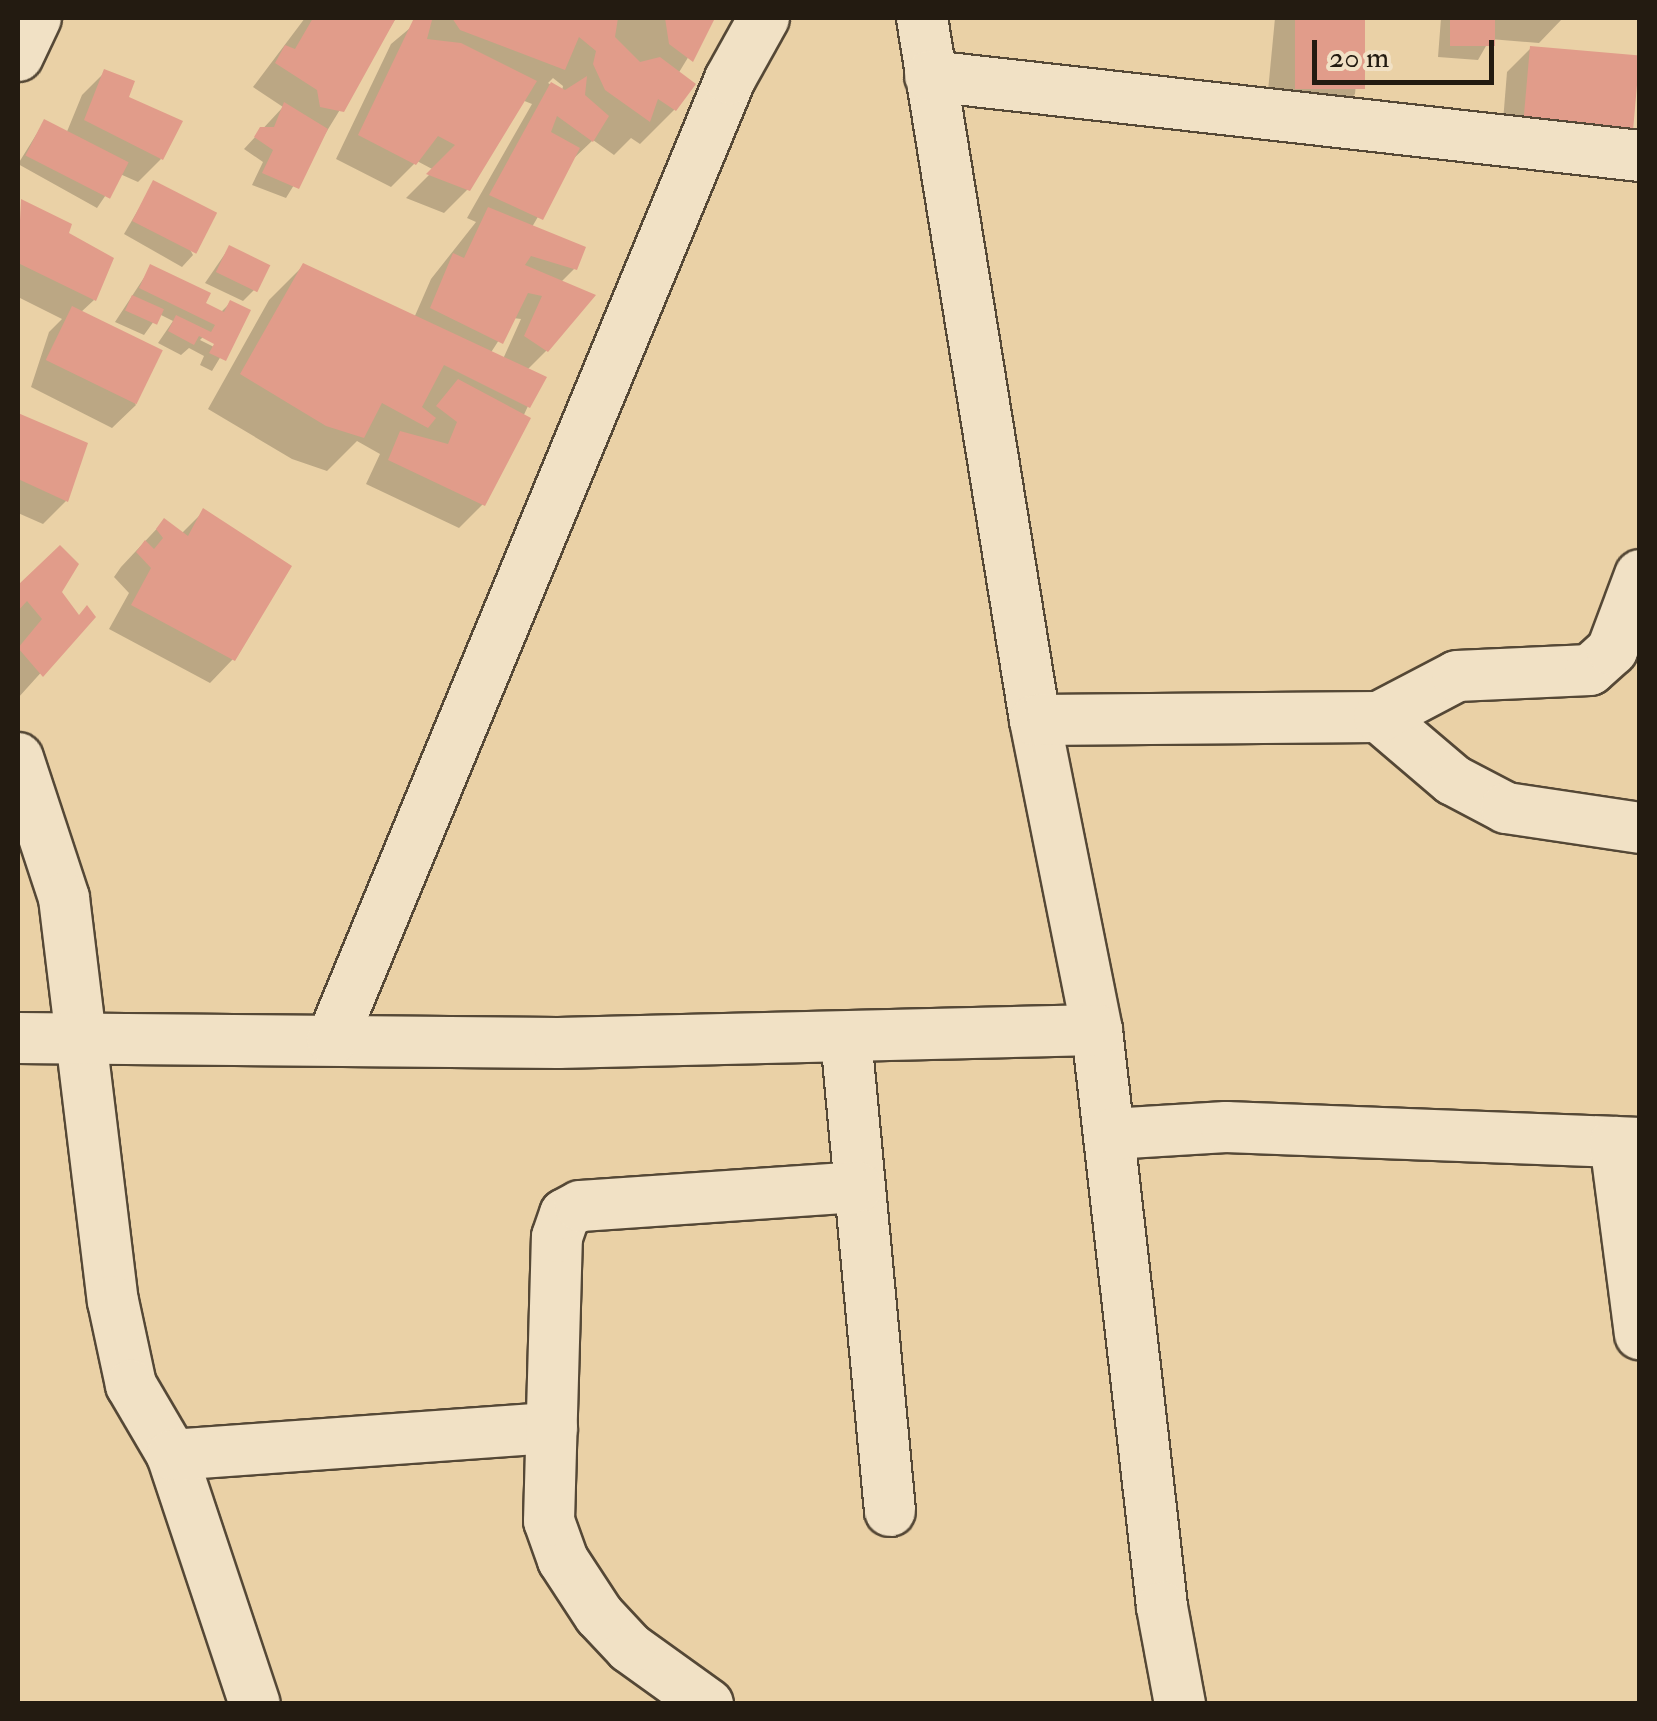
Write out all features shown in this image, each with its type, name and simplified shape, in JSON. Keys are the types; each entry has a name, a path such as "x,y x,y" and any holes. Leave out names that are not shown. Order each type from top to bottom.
{"street":[{"path":"18,56 36,18"},
{"path":"332,1040 730,79 764,18"},
{"path":"922,18 1035,720 1097,1030 1112,1134 1162,1607 1180,1704"},
{"path":"930,76 1640,156"},
{"path":"1035,720 1379,717 1456,676 1590,670 1612,650 1640,575"},
{"path":"1379,717 1453,780 1506,808 1640,828"},
{"path":"18,758 64,898 86,1034 113,1301 131,1385 172,1455 255,1704"},
{"path":"18,1038 86,1034 332,1040 846,1038 1097,1030"},
{"path":"846,1038 890,1510"},
{"path":"1112,1134 1226,1127 1627,1142 1640,1334"},
{"path":"708,1704 630,1648 563,1560 549,1521 557,1237 565,1214 580,1206 857,1187"},
{"path":"172,1455 552,1428"}],"building":[{"path":"313,18 396,18 344,112 320,107 317,90 275,63 285,45 295,49"},
{"path":"414,18 432,20 427,39 461,43 537,81 470,191 426,174 455,145 438,136 416,165 358,135"},
{"path":"452,18 618,18 615,37 640,62 660,57 696,84 676,111 658,99 650,122 605,90 593,64 596,51 579,37 565,70 460,30"},
{"path":"665,18 715,18 693,62 669,44"},
{"path":"1295,18 1365,18 1365,89 1295,89"},
{"path":"1450,18 1495,18 1495,46 1450,46"},
{"path":"1530,46 1640,56 1633,132 1523,123"},
{"path":"104,69 135,81 129,97 183,121 163,160 84,120"},
{"path":"587,76 585,95 609,116 593,142 557,116 551,132 580,148 543,220 489,195 551,82 565,90"},
{"path":"284,102 328,129 299,189 262,173 273,150 254,137 260,127 274,127"},
{"path":"44,119 129,162 110,199 25,156"},
{"path":"153,180 217,213 196,254 132,221"},
{"path":"21,199 72,224 69,233 114,258 96,301 18,263"},
{"path":"488,207 586,247 577,270 531,256 525,265 596,295 548,352 524,336 542,296 528,293 503,344 430,308 453,253 464,258"},
{"path":"229,245 270,265 257,292 216,272"},
{"path":"303,263 547,377 530,408 444,365 422,407 436,418 428,428 382,403 364,438 326,426 240,374"},
{"path":"150,264 211,293 206,303 224,312 230,300 251,310 226,361 209,353 214,344 199,336 194,345 168,331 176,315 211,332 215,325 139,288"},
{"path":"132,295 164,309 157,325 125,311"},
{"path":"72,306 163,350 136,404 46,360"},
{"path":"458,379 531,418 485,506 388,460 400,431 448,444 457,422 436,406"},
{"path":"18,413 88,443 68,502 18,479"},
{"path":"203,508 292,566 235,661 131,605 151,568 136,552 145,540 154,549 163,538 156,529 164,518 188,536"},
{"path":"60,545 79,564 62,592 79,615 87,605 96,617 43,677 18,648 42,619 27,601 18,611 18,585"}]}
